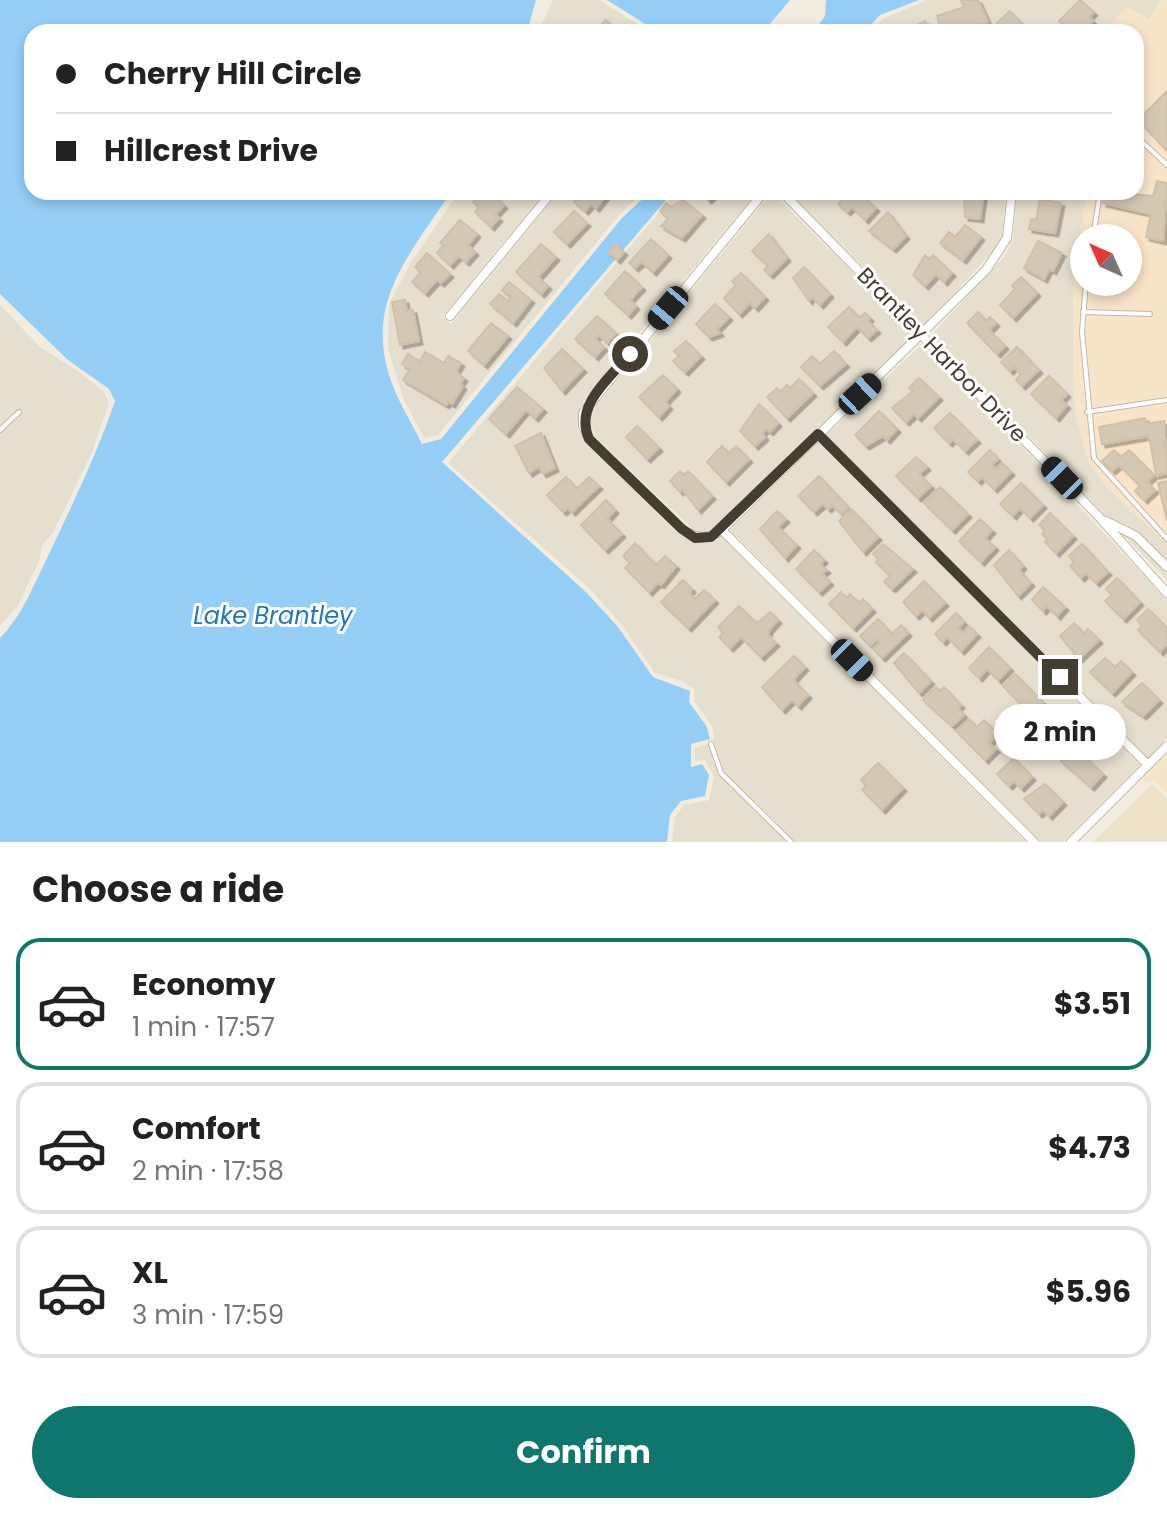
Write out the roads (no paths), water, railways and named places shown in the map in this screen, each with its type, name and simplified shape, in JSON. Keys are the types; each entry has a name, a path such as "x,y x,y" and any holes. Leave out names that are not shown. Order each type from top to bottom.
{"street":[{"path":"450,316 545,200"},
{"path":"757,200 583,413 589,439 695,538 711,537 722,530 923,334 999,254 1007,238 1011,200"},
{"name":"Brantley Harbor Drive","path":"790,200 1101,519 1167,593"},
{"path":"818,434 1148,765"},
{"name":"Brantley Harbor Drive","path":"1101,519 1136,536 1167,567"},
{"path":"722,530 1034,842"},
{"path":"1071,842 1167,746"}],"lane":[{"path":"1144,143 1167,165"},
{"path":"1095,224 1099,200"},
{"path":"1085,296 1087,412 1096,464 1167,539"},
{"path":"1083,312 1150,314"},
{"path":"1087,412 1167,400"},
{"path":"0,430 19,412"},
{"path":"711,744 721,773 791,842"}],"water":[{"name":"Lake Brantley","path":"0,0 536,0 529,24 24,24 24,200 446,200 403,266 385,314 383,340 387,368 399,400 422,444 441,439 622,218 641,200 666,200 442,462 587,593 618,627 653,677 690,691 689,702 707,727 710,739 691,744 691,767 702,764 709,775 705,796 681,801 670,815 667,842 0,842 0,638 22,609 33,587 84,478 115,401 109,389 68,360 0,294"},
{"path":"607,0 790,0 770,24 645,24"},
{"path":"826,0 919,0 880,15 872,24 820,24 825,16"}]}
